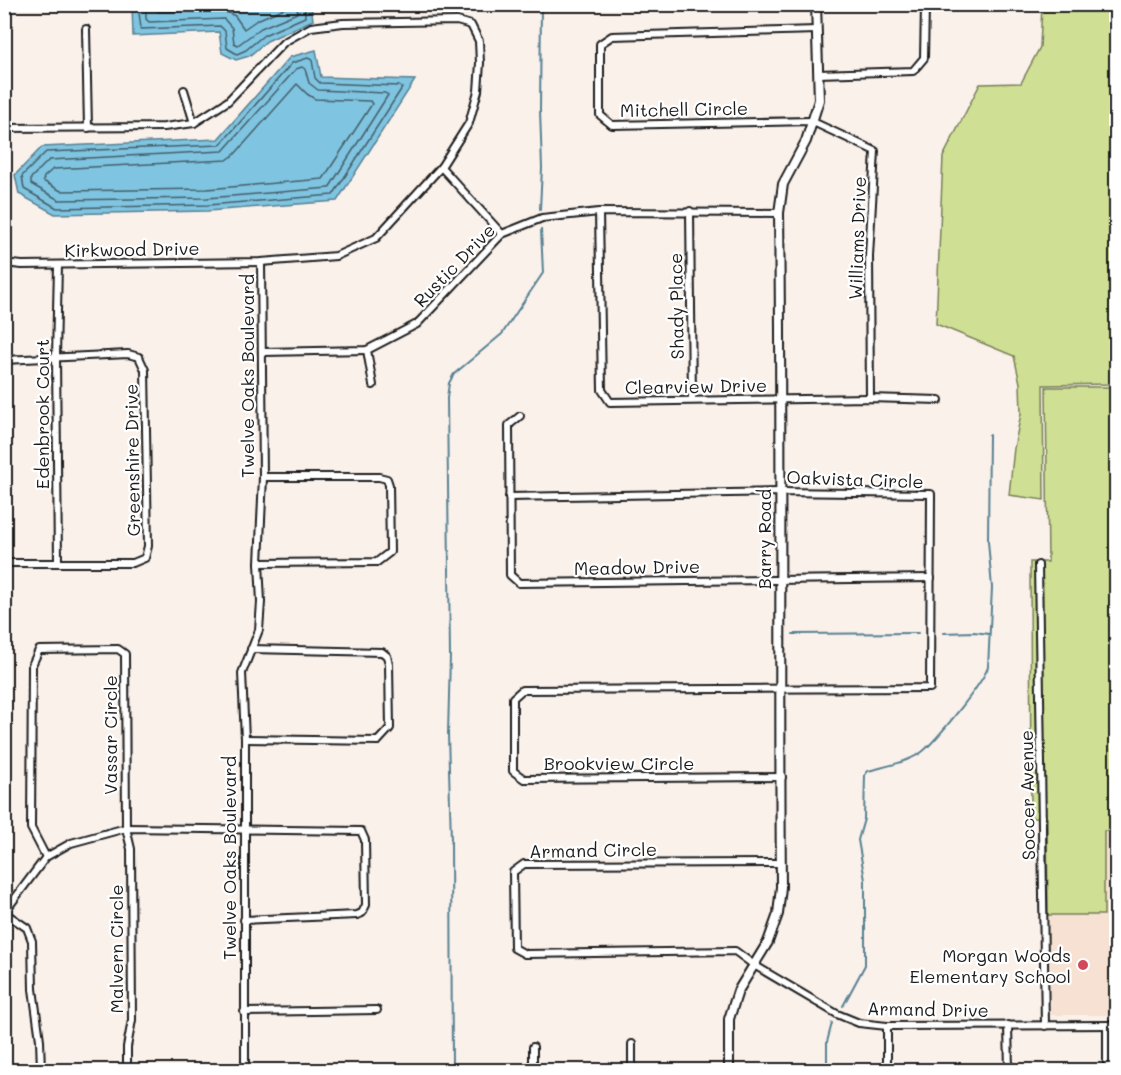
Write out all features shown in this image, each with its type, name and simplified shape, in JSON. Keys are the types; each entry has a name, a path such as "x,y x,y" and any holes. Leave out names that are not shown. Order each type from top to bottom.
{"street":[{"name":"Barry Road","path":"729,1071 729,1019 738,991 768,942 778,914 782,777 779,492 782,400 778,213 783,184 806,141 819,100 816,4"},
{"path":"818,74 913,71 924,58 925,7 931,4"},
{"name":"Twelve Oaks Boulevard","path":"4,128 164,127 194,123 228,101 284,42 311,27 344,23 457,21 471,25 479,41 478,91 469,123 441,167 376,238 336,256 261,262 263,477 259,563 260,611 259,630 242,673 245,739 245,1071"},
{"path":"86,29 88,128"},
{"name":"Mitchell Circle","path":"811,121 612,125 600,115 600,44 612,36 817,30"},
{"path":"184,90 194,123"},
{"name":"Williams Drive","path":"811,121 875,151 869,256 870,398"},
{"path":"441,167 502,234"},
{"name":"Shady Place","path":"690,211 692,400"},
{"name":"Rustic Drive","path":"263,352 367,351 417,324 502,234 542,218 599,212 778,213"},
{"name":"Clearview Drive","path":"599,212 602,390 610,402 939,399"},
{"name":"Kirkwood Drive","path":"4,263 58,265 261,262"},
{"name":"Edenbrook Court","path":"58,265 56,357 58,562"},
{"path":"367,351 373,385"},
{"name":"Greenshire Drive","path":"4,360 128,354 140,357 145,370 148,546 145,558 133,562 4,563"},
{"name":"Meadow Drive","path":"520,416 509,425 510,574 519,583 931,578"},
{"path":"259,563 377,562 390,552 387,479 379,477 263,477"},
{"name":"Oakvista Circle","path":"509,497 779,492 931,494 930,688 780,688"},
{"name":"Soccer Avenue","path":"1038,565 1045,1026"},
{"name":"Vassar Circle","path":"46,857 31,828 32,665 39,650 118,649 125,654 126,828"},
{"path":"245,739 378,741 390,728 389,664 387,656 382,652 251,649"},
{"name":"Brookview Circle","path":"780,688 522,690 513,698 513,771 524,779 782,777"},
{"path":"40,1071 40,1040 33,989 32,941 27,928 5,913 46,857 70,843 126,828 361,831 365,840 366,905 362,912 357,915 244,920"},
{"name":"Malvern Circle","path":"126,828 130,849 132,1008 127,1047 127,1071"},
{"name":"Armand Circle","path":"754,965 735,951 525,954 514,948 513,872 524,864 781,863"},
{"name":"Armand Drive","path":"754,965 837,1014 859,1023 886,1026 1116,1025"},
{"path":"244,1012 377,1010"},
{"path":"1008,1025 1010,1071"},
{"path":"1107,1025 1107,1071"},
{"path":"886,1026 887,1071"},
{"path":"632,1044 632,1071"},
{"path":"533,1047 533,1071"}],"shaded area":[{"name":"Morgan Woods Elementary School","path":"1104,831 1116,831 1116,1015 1051,1015 1048,915 1104,914"}],"green space":[{"path":"1042,5 1116,5 1116,384 1043,385 1044,500 1009,495 1014,448 1021,414 1020,383 1014,356 936,324 943,157 980,84 1021,83 1040,47"},
{"path":"1046,387 1116,387 1116,831 1104,831 1104,915 1048,915 1047,818 1031,818 1030,562 1048,562"}],"water":[{"path":"132,5 311,5 313,20 267,41 249,56 236,60 222,53 219,32 133,36"},
{"path":"316,50 321,77 415,80 337,201 208,211 55,214 19,194 15,175 42,147 218,139 290,57"}],"waterway":[{"path":"540,209 541,4"},
{"path":"452,1070 447,398 449,383 454,374 502,334 543,273 541,229"},
{"path":"843,1006 865,965 865,880 858,840 864,819 865,775 868,771 903,762 922,752 958,711 978,685 988,667 992,588 988,541 989,435"},
{"path":"793,634 918,633"},
{"path":"944,633 989,634"},
{"path":"827,1070 827,1042 832,1023"}],"place":[{"name":"Morgan Woods Elementary School","path":"1083,965"}]}
